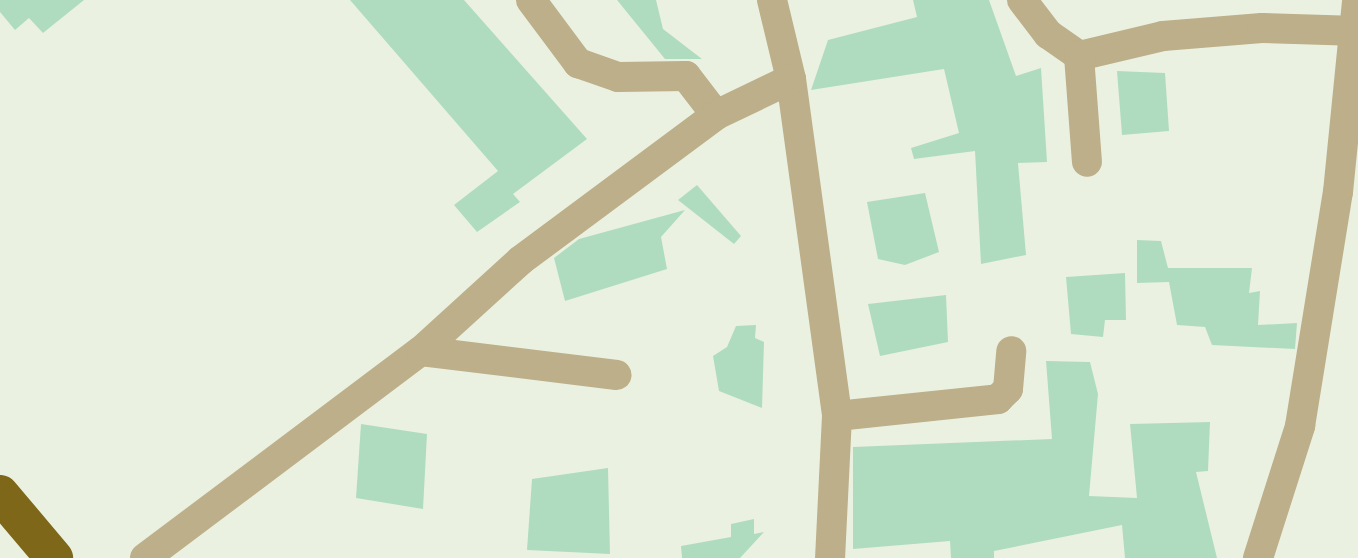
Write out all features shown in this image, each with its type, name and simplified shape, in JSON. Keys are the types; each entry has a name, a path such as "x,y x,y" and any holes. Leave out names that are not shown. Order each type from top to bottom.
{"highway":[{"path":"0,494 53,554"}],"street":[{"path":"531,0 578,63 618,77 685,76 716,115"},
{"path":"772,0 790,79 837,416 830,558"},
{"path":"1022,0 1048,34 1079,55 1163,36 1262,28 1357,31"},
{"path":"1258,558 1300,426 1348,194 1357,0"},
{"path":"1079,55 1087,162"},
{"path":"145,558 421,351 521,260 716,115 790,79"},
{"path":"421,351 617,375"},
{"path":"837,416 998,399 1008,389 1011,351"}],"building":[{"path":"0,0 84,0 43,33 29,18 15,30 0,12"},
{"path":"350,0 464,0 587,139 513,194 520,202 477,232 454,205 498,171"},
{"path":"617,0 656,0 663,29 702,59 665,59"},
{"path":"913,0 989,0 1016,76 1041,68 1047,162 1018,163 1026,255 981,264 975,151 914,159 911,148 959,133 944,69 811,90 828,40 917,17"},
{"path":"1117,71 1165,73 1169,131 1122,135"},
{"path":"697,185 741,236 734,244 678,200"},
{"path":"925,193 939,252 905,265 878,259 867,202"},
{"path":"685,210 661,237 667,269 565,301 554,258 579,239"},
{"path":"1137,240 1161,241 1168,268 1252,268 1249,293 1260,291 1258,325 1297,323 1295,349 1212,345 1205,327 1177,325 1169,282 1137,283"},
{"path":"1125,273 1126,320 1105,320 1103,337 1071,334 1066,277"},
{"path":"946,295 948,342 880,356 868,304"},
{"path":"756,325 755,338 764,342 762,408 719,391 713,356 727,347 736,326"},
{"path":"1046,361 1090,362 1098,394 1089,496 1137,498 1130,424 1210,422 1208,471 1196,472 1217,558 1125,558 1122,525 994,551 994,558 951,558 950,541 853,549 853,447 1052,439"},
{"path":"361,424 427,434 423,509 356,498"},
{"path":"608,468 610,554 527,550 532,479"},
{"path":"754,519 754,534 764,532 740,558 682,558 681,546 731,537 731,524"}]}
